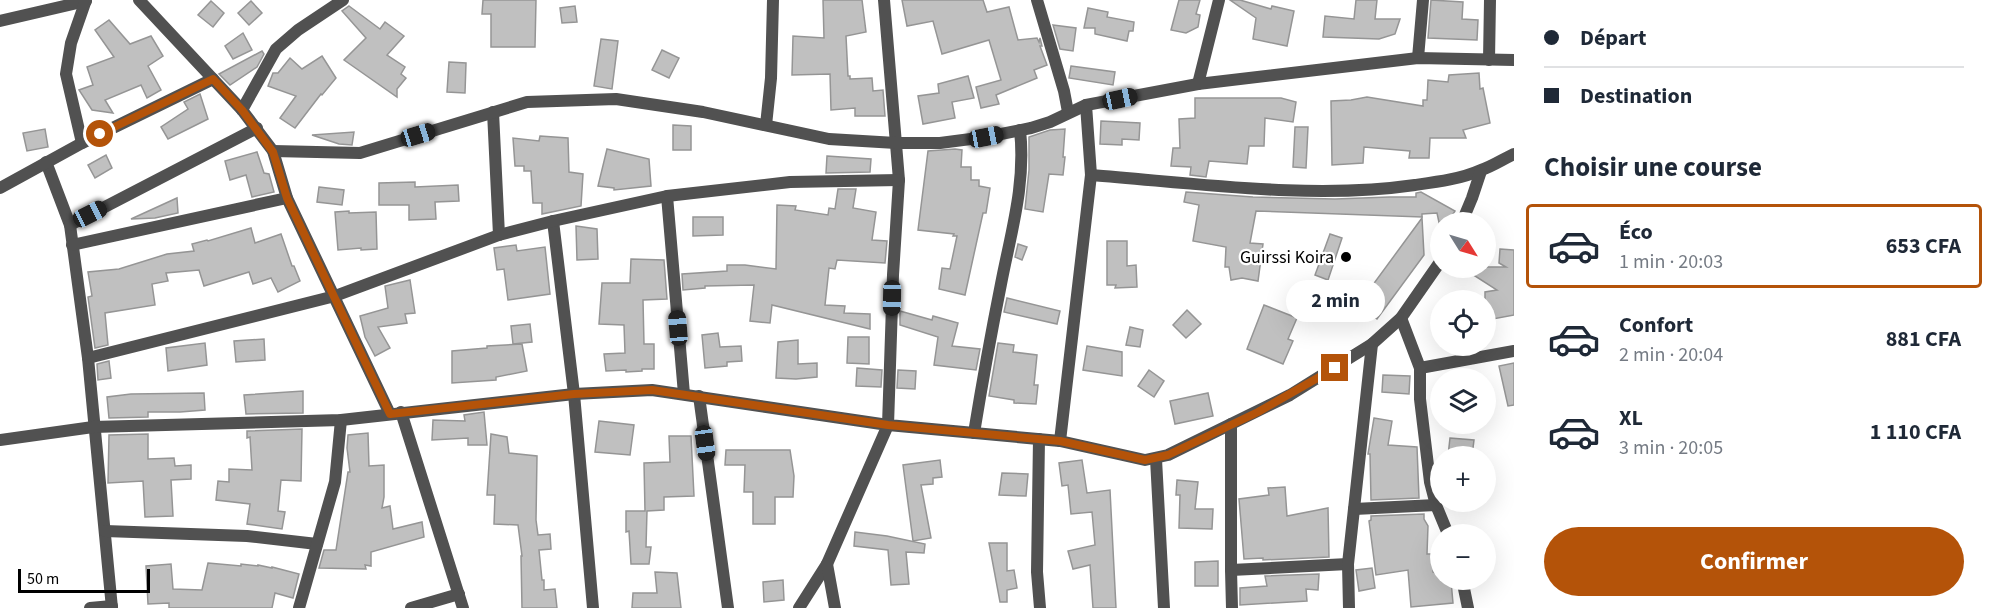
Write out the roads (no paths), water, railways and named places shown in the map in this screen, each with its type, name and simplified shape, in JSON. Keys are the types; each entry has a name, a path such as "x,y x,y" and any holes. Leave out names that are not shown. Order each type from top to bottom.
{"street":[{"path":"82,143 66,74 71,43 86,0"},
{"path":"0,21 86,0"},
{"path":"139,0 242,110 273,152 287,198 395,413 463,608"},
{"path":"242,110 276,49 298,30 343,0"},
{"path":"766,125 771,78 773,0"},
{"path":"799,608 827,564 888,425 892,275 899,180 884,0"},
{"path":"1036,0 1064,91 1068,112"},
{"path":"1198,84 1219,0"},
{"path":"1418,58 1423,0"},
{"path":"1489,60 1490,0"},
{"path":"273,152 360,153 527,102 616,99 703,112 829,139 940,143 1020,130 1050,122 1086,105 1198,84 1418,58 1514,60"},
{"path":"0,188 82,143 213,79"},
{"path":"1060,441 1091,175 1086,105"},
{"path":"493,112 499,235"},
{"path":"70,225 257,128"},
{"path":"974,434 992,326 1021,185 1023,157 1020,130"},
{"path":"1091,175 1333,191 1388,189 1439,181 1480,171 1514,154"},
{"path":"46,162 70,225 88,358 112,607 90,608"},
{"path":"1466,212 1480,171"},
{"path":"88,358 335,296 499,235 553,221 667,196 790,182 899,180"},
{"path":"667,196 684,394"},
{"path":"72,244 287,198"},
{"path":"553,221 574,394 593,608"},
{"path":"0,440 93,427 341,420 574,394 652,390 888,425 1060,441 1145,460 1156,459 1290,394 1372,345 1401,318 1430,276"},
{"path":"1401,318 1420,368 1420,399 1430,476"},
{"path":"1349,608 1347,564 1372,345"},
{"path":"1420,368 1514,351"},
{"path":"699,396 728,608"},
{"path":"299,608 335,482 341,420"},
{"path":"1231,424 1232,608"},
{"path":"1039,439 1037,572 1040,608"},
{"path":"1156,459 1164,608"},
{"path":"1354,509 1430,505"},
{"path":"105,531 247,536 317,544"},
{"path":"827,564 835,608"},
{"path":"1231,570 1347,564"},
{"path":"1464,590 1468,608"},
{"path":"411,608 459,594"}],"place":[{"name":"Guirssi Koira","path":"1346,257"}]}
